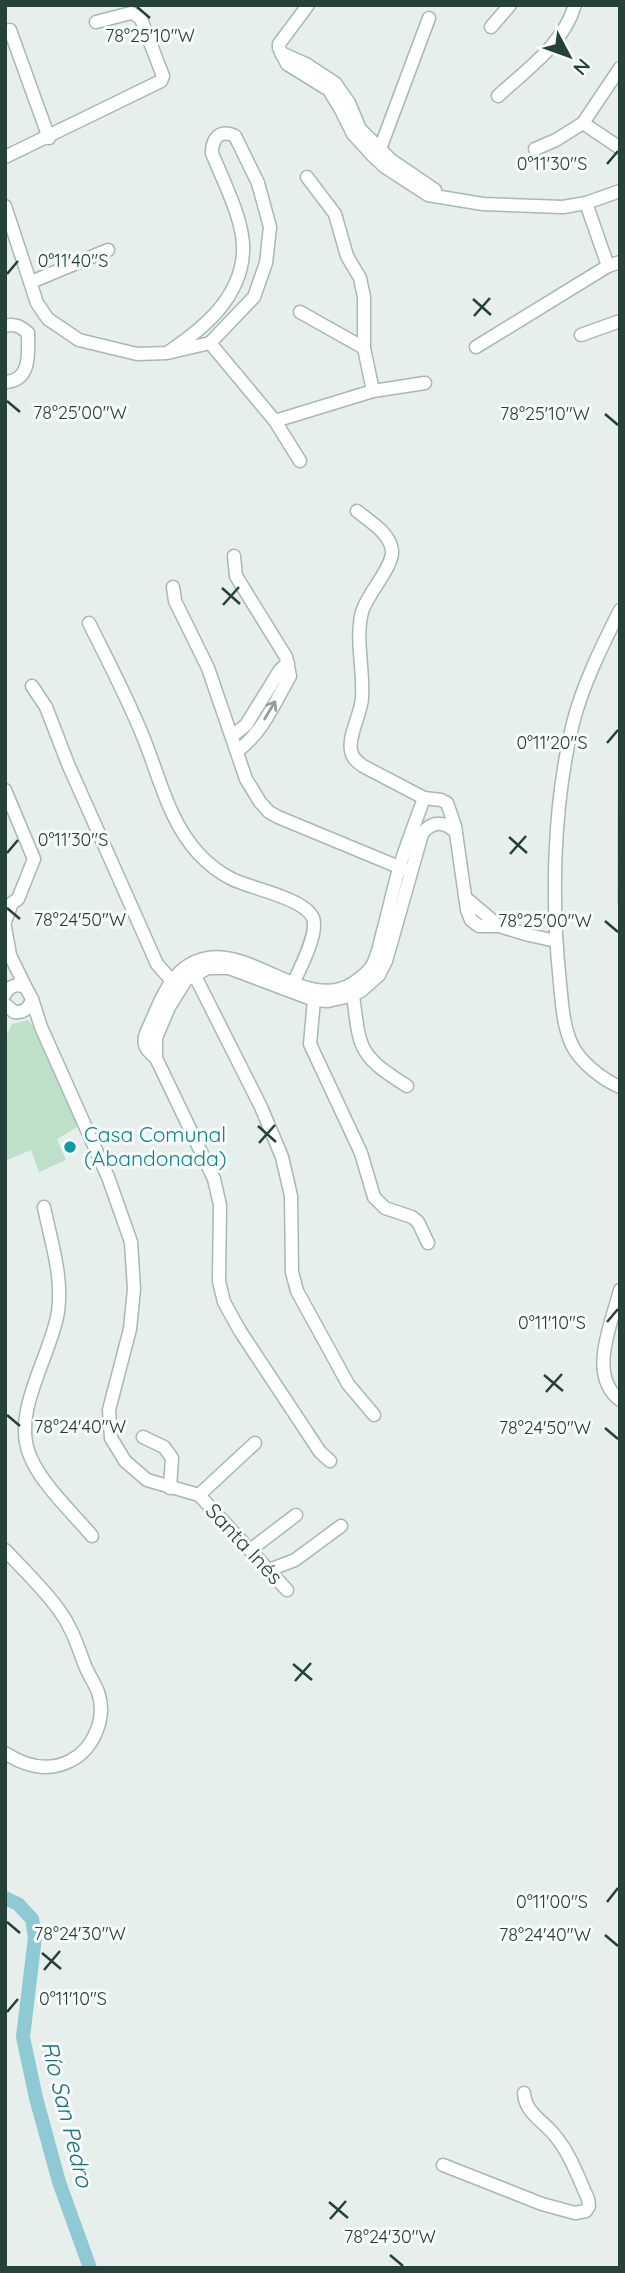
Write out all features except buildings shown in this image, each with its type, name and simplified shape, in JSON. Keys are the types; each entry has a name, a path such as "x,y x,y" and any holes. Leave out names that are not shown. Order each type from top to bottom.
{"street":[{"path":"308,5 279,44 287,64 329,90 352,134 385,167 428,195 483,204 563,207 586,203 620,191"},
{"path":"491,27 510,5"},
{"path":"498,96 563,33 575,5"},
{"path":"5,158 161,81 163,76 141,19 131,13 96,22"},
{"path":"380,149 429,18"},
{"path":"10,30 49,138"},
{"path":"281,53 291,55 335,83 349,103 360,129 391,160 440,195"},
{"path":"535,149 583,123 620,68"},
{"path":"583,123 620,148"},
{"path":"5,206 37,303 48,319 79,340 137,354 167,353 210,343 254,297 266,263 270,227 258,183 235,136 224,133 218,135 212,144 212,153 240,227 243,251 236,283 218,312 195,334 167,353"},
{"path":"307,177 335,214 347,256 360,278 364,297 364,348 373,391"},
{"path":"476,347 614,264 586,203"},
{"path":"30,282 108,250"},
{"path":"300,312 364,348"},
{"path":"29,333 48,319"},
{"path":"582,335 620,321"},
{"path":"5,326 10,324 21,327 29,333"},
{"path":"5,382 18,378 25,372 29,333"},
{"path":"210,343 275,421 300,461"},
{"path":"275,421 373,391 425,383"},
{"path":"357,510 387,537 392,555 362,614 362,698 350,746 356,761 424,798 447,803 456,834 467,910 471,920 479,926 499,926 556,941"},
{"path":"234,556 236,576 288,663 290,676 256,733 237,751"},
{"path":"173,587 174,601 208,668 252,792 269,813 405,869"},
{"path":"620,610 585,688 572,727 561,794 555,864 556,941 565,1024 573,1048 601,1076 620,1087"},
{"path":"89,623 131,706 157,779 180,831 202,858 217,870 233,880 302,906 311,915 314,921 313,934 292,986"},
{"path":"232,736 246,725 280,670 288,663"},
{"path":"32,685 46,706 68,764 157,964 172,981"},
{"name":"Santa Inés","path":"5,790 34,859 18,898 12,903 7,927 10,955 108,1177 131,1242 134,1289 131,1329 109,1410 111,1438 125,1461 147,1480 199,1495 287,1590"},
{"path":"330,1461 320,1452 223,1302 219,1280 220,1205 214,1179 156,1058 145,1047 144,1037 172,981 187,966 199,960 229,958 292,986 314,1000 353,995 372,982 383,968 424,798"},
{"path":"156,1058 156,1038 169,1007 186,980 208,968 229,968 292,986 317,990 337,990 348,986 366,973 377,954 405,869 422,834 428,827 441,823 456,834"},
{"name":"Santa Inés","path":"7,992 15,965"},
{"path":"194,974 261,1107 282,1157 291,1196 292,1272 296,1291 348,1384 374,1415"},
{"path":"7,992 18,985 29,993 26,1010 10,1008"},
{"path":"353,995 358,1040 364,1052 385,1072 407,1086"},
{"path":"314,1000 310,1044 361,1153 374,1197 385,1208 412,1217 418,1222 428,1243"},
{"path":"5,1025 10,1008"},
{"path":"10,1008 41,1027"},
{"path":"44,1207 59,1277 58,1313 29,1401 25,1434 29,1455 40,1475 92,1536"},
{"path":"620,1290 604,1355 604,1377 608,1388 620,1400"},
{"path":"143,1437 164,1447 172,1458 170,1488"},
{"path":"199,1495 255,1443"},
{"path":"250,1550 296,1515"},
{"path":"269,1570 295,1560 341,1526"},
{"path":"5,1550 47,1594 73,1630 86,1669 99,1694 101,1719 92,1740 80,1756 59,1767 41,1767 20,1762 5,1752"},
{"path":"443,2165 542,2204 575,2213 586,2211 589,2206 588,2199 568,2154 558,2138 531,2111 526,2104 524,2093"}],"green space":[{"path":"620,694 620,902 617,905 618,696"},
{"path":"28,1020 36,1030 79,1126 57,1139 66,1160 39,1172 31,1150 5,1161 5,1038 12,1024"}],"waterway":[{"name":"Río San Pedro","path":"5,1898 18,1904 32,1919 35,1937 23,2037 59,2182 90,2268"}],"place":[{"name":"Casa Comunal (Abandonada)","path":"70,1147"}]}
